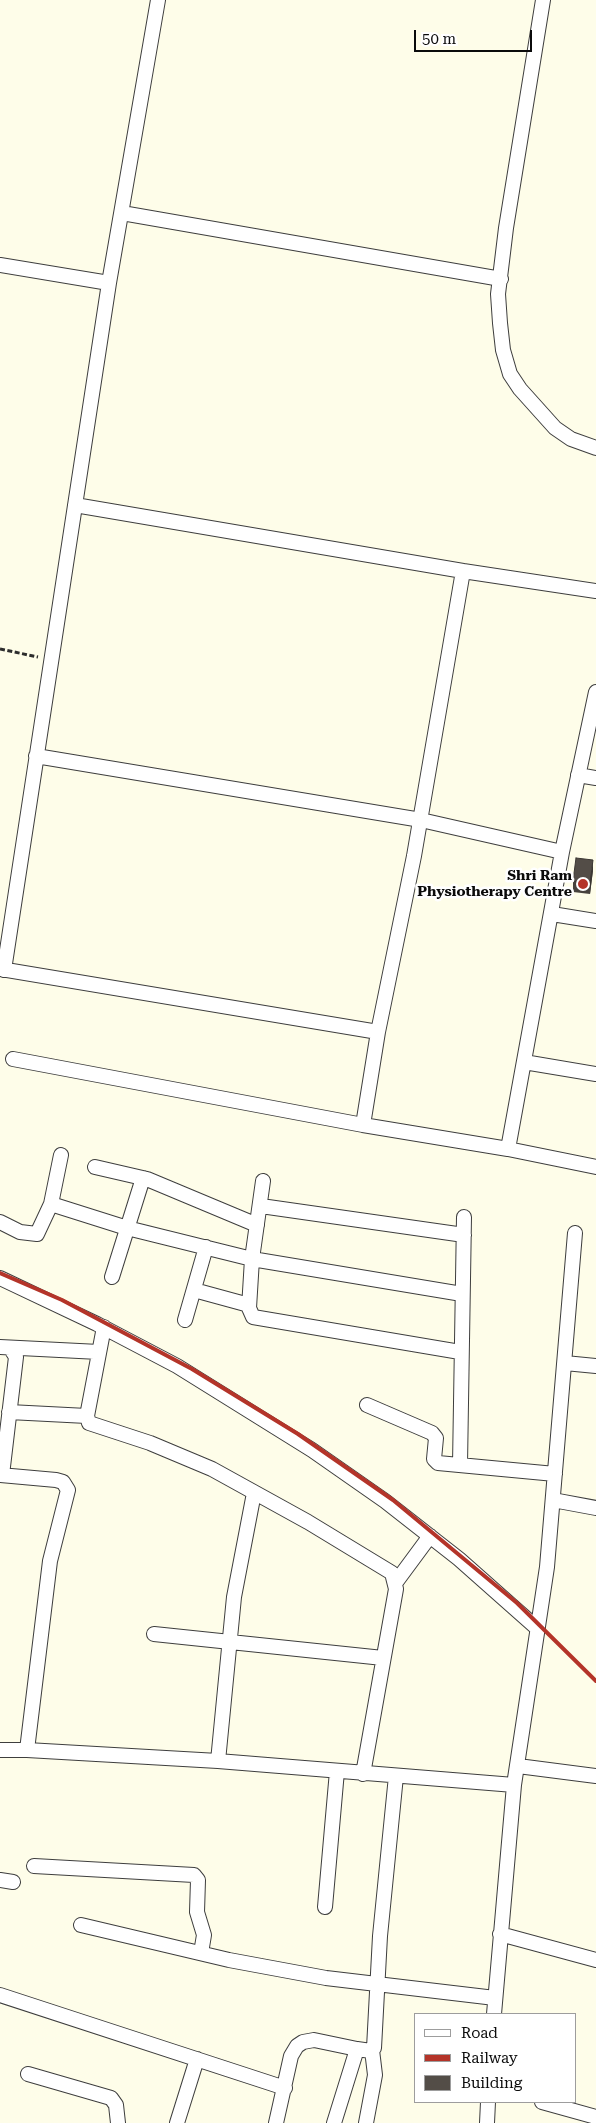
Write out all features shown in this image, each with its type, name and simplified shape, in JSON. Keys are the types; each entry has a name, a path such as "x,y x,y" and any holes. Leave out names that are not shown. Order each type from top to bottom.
{"street":[{"path":"158,0 109,283 2,970 378,1032"},
{"path":"543,0 506,228 498,294 503,350 510,374 531,403 555,428 572,439 596,448"},
{"path":"122,213 500,279"},
{"path":"0,265 109,283"},
{"path":"75,506 463,571 596,591"},
{"path":"363,1125 378,1032 421,820 463,571"},
{"path":"508,1149 562,852 596,699"},
{"path":"36,756 421,820 562,852"},
{"path":"578,775 596,778"},
{"path":"552,914 596,921"},
{"path":"13,1059 363,1125 508,1149 596,1167"},
{"path":"524,1062 596,1074"},
{"path":"0,1222 20,1232 37,1234 51,1204 61,1155"},
{"path":"95,1167 143,1178 192,1196 257,1225"},
{"path":"112,1277 143,1178"},
{"path":"263,1181 261,1206 252,1259 249,1305 250,1312 256,1319 460,1352"},
{"path":"51,1204 128,1228 252,1259 462,1294"},
{"path":"261,1206 464,1235"},
{"path":"460,1465 460,1352 464,1217"},
{"path":"494,2013 514,1785 547,1567 575,1233"},
{"path":"185,1320 206,1247"},
{"path":"0,1278 104,1328 177,1366 312,1450 385,1501 430,1536 538,1629"},
{"path":"194,1290 249,1305"},
{"path":"104,1328 87,1416 92,1426 184,1456 385,1567 392,1573 396,1582"},
{"path":"6,1348 99,1352"},
{"path":"6,1348 16,1357 1,1475 56,1480 63,1482 68,1490 50,1561 27,1750"},
{"path":"565,1363 596,1366"},
{"path":"367,1405 430,1431 436,1438 435,1462 555,1474"},
{"path":"9,1412 87,1416"},
{"path":"218,1761 228,1642 239,1566 254,1493"},
{"path":"553,1500 596,1508"},
{"path":"363,1774 396,1582 430,1536"},
{"path":"154,1634 383,1658"},
{"path":"0,1750 218,1761 514,1785"},
{"path":"518,1766 596,1776"},
{"path":"325,1907 337,1771"},
{"path":"366,2123 375,2075 372,2050 396,1776"},
{"path":"34,1866 194,1874 198,1880 197,1912 204,1935 201,1953"},
{"path":"81,1925 201,1953 326,1978 495,1998"},
{"path":"500,1934 596,1960"},
{"path":"0,1995 285,2088"},
{"path":"276,2123 294,2050 303,2042 314,2040 357,2049 372,2050"},
{"path":"334,2123 357,2049"},
{"path":"177,2123 197,2059"},
{"path":"28,2074 111,2098 116,2104 118,2123"},
{"path":"487,2123 488,2103"},
{"path":"546,2103 596,2117"}],"path":[{"path":"0,649 51,659"}],"building":[{"path":"576,858 593,860 590,883 573,881"}],"railway":[{"path":"0,1273 62,1300 192,1369 298,1434 393,1500 517,1603 596,1681"}],"place":[{"name":"Shri Ram Physiotherapy Centre","path":"583,884"}]}
